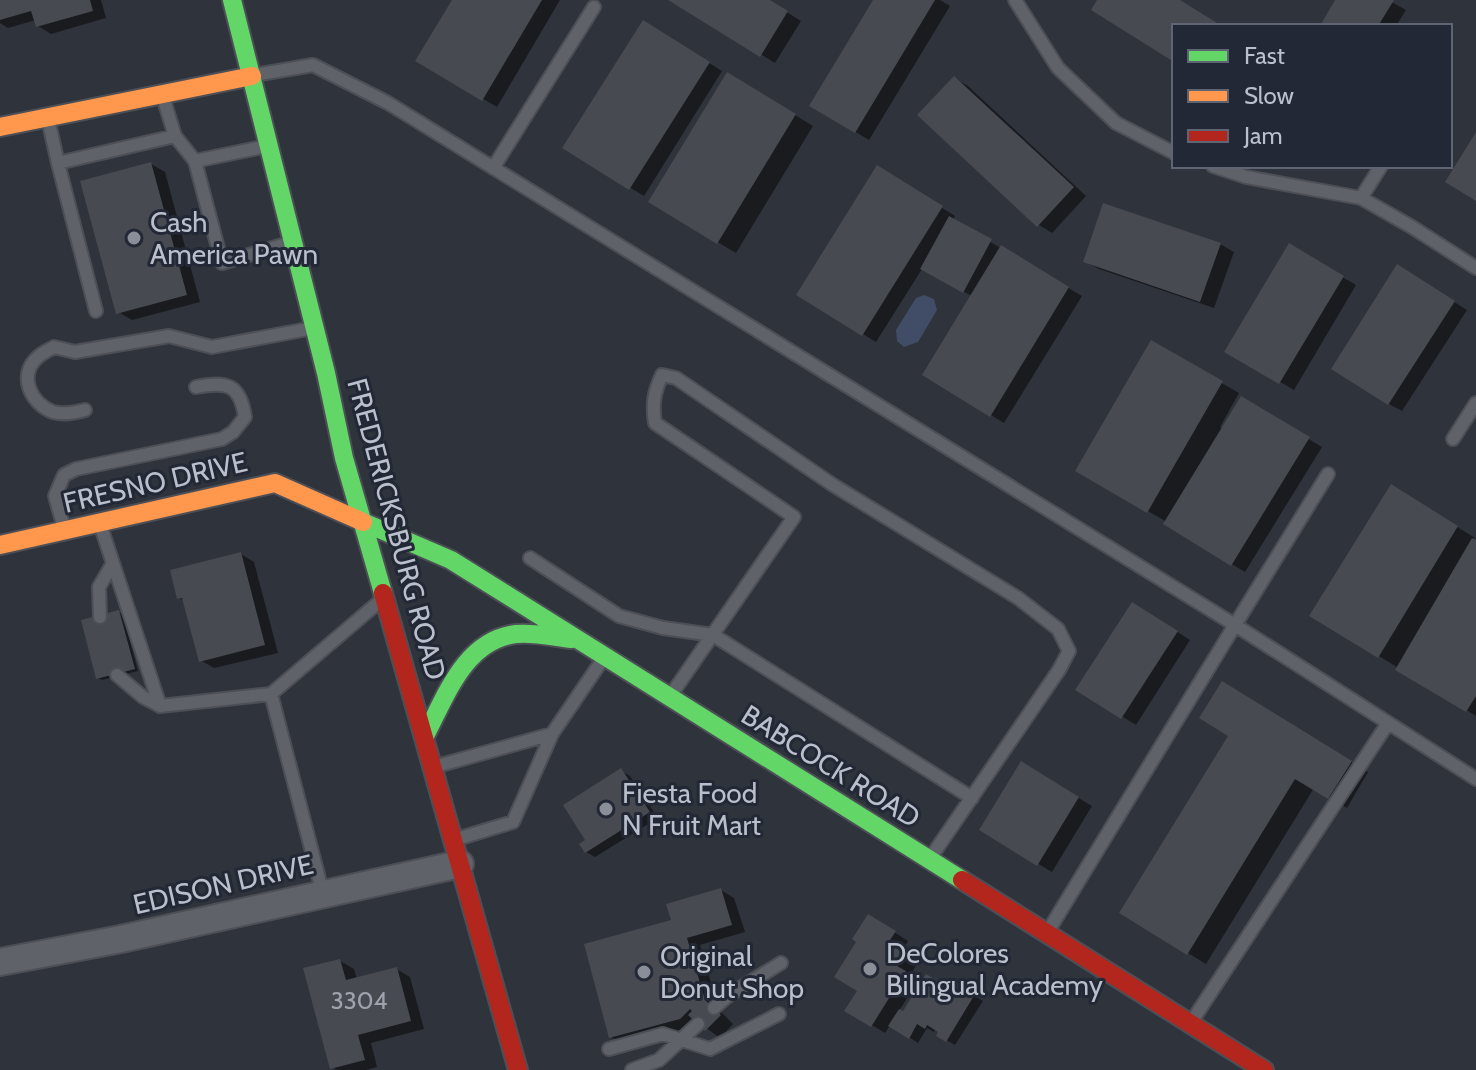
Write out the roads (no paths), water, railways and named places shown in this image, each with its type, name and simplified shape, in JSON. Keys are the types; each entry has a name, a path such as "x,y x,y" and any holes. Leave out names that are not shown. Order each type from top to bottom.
{"main road":[{"name":"FREDERICKSBURG ROAD","path":"232,0 315,327 344,458 518,1070"},
{"path":"0,127 252,76"},
{"name":"FRESNO DRIVE","path":"0,545 275,483 363,522"},
{"name":"BABCOCK ROAD","path":"363,522 451,560 1264,1070"},
{"path":"425,736 471,655 492,640 515,634 577,639"}],"street":[{"name":"EDISON DRIVE","path":"0,962 121,939 323,894 456,852"}],"lane":[{"path":"1015,0 1058,68 1116,123 1172,152"},
{"path":"493,168 594,7"},
{"path":"252,76 313,65 388,103 1235,625 1476,779"},
{"path":"162,94 175,136 195,161 222,263 293,242"},
{"path":"47,118 96,311"},
{"path":"58,163 175,136"},
{"path":"195,161 270,146"},
{"path":"1219,168 1246,177 1361,198 1476,268"},
{"path":"1361,198 1380,168"},
{"path":"85,410 69,414 53,412 33,399 28,386 29,370 36,358 54,347 75,352 169,336 212,347 315,327"},
{"path":"670,697 794,517 655,423 655,389 662,375 676,378 833,485 1018,598 1058,629 1069,651 1059,670 929,860"},
{"path":"65,531 55,496 64,475 76,469 222,439 233,432 245,417 237,392 222,383 196,387"},
{"path":"1453,439 1476,403"},
{"path":"1047,934 1328,474"},
{"path":"100,523 160,706"},
{"path":"530,558 619,616 663,628 713,635 972,798"},
{"path":"100,617 99,587 113,563"},
{"path":"117,675 143,697 160,706 271,694 385,597"},
{"path":"456,852 513,822 552,734 605,657"},
{"path":"271,694 323,894"},
{"path":"1190,1024 1388,723"},
{"path":"433,767 552,734"},
{"path":"714,1008 729,995 781,963"},
{"path":"609,1049 663,1034 710,1049 779,1014"},
{"path":"632,1070 659,1060 698,1024"}],"water":[{"path":"924,295 934,299 937,310 918,342 904,347 897,341 896,330 916,298"}],"place":[{"name":"Cash America Pawn","path":"134,238"},
{"name":"Fiesta Food N Fruit Mart","path":"606,809"},
{"name":"DeColores Bilingual Academy","path":"870,969"},
{"name":"Original Donut Shop","path":"644,972"}]}
